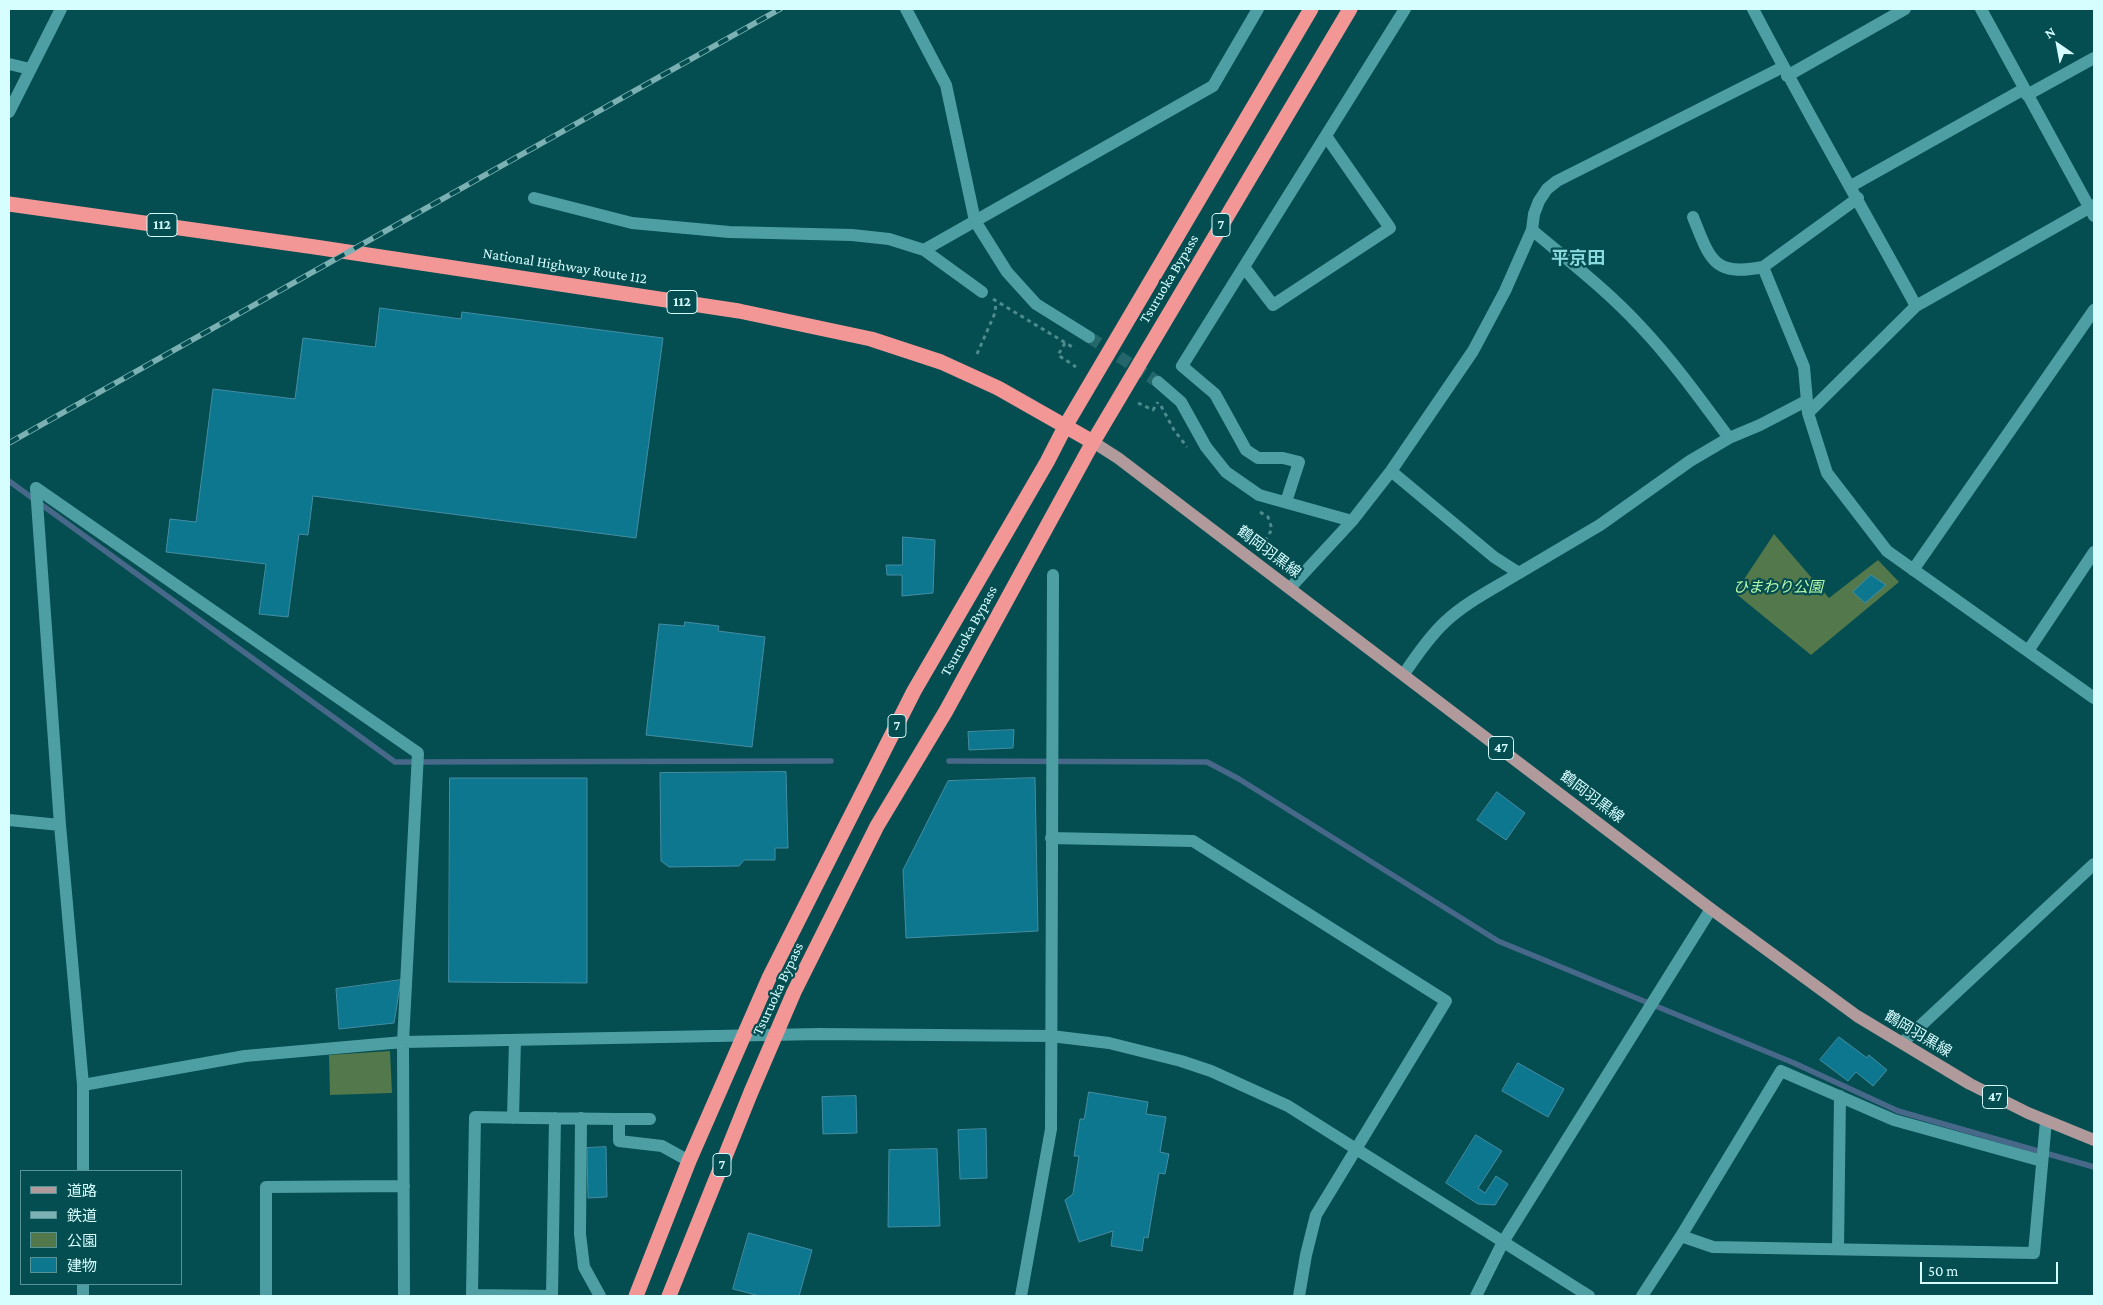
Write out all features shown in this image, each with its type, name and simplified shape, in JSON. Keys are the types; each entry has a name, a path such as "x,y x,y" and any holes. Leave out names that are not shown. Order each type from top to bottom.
{"highway":[{"name":"Tsuruoka Bypass","path":"636,1296 689,1161 743,1034 769,978 914,691 1066,426 1311,9"},
{"name":"Tsuruoka Bypass","path":"670,1296 794,992 876,826 946,711 1093,442 1350,9"},
{"name":"National Highway Route 112","path":"9,204 315,246 738,311 871,339 941,362 998,388 1093,442"}],"main road":[{"name":"鶴岡羽黒線","path":"1093,442 1118,458 1711,908 1857,1016 1970,1084 2046,1121 2094,1140"}],"street":[{"path":"9,112 61,9"},
{"path":"906,9 946,85 975,221 1007,272 1036,304 1089,337"},
{"path":"924,250 1213,86 1258,9"},
{"path":"1286,502 1299,462 1284,458 1258,458 1246,450 1215,394 1182,366 1405,9"},
{"path":"1753,9 1785,71 1858,198 1916,306"},
{"path":"1290,588 1352,520 1391,471 1473,351 1505,291 1532,230 1534,214 1539,201 1547,189 1557,181 1785,71 1905,9"},
{"path":"1404,674 1419,652 1444,622 1462,609 1600,525 1683,466 1729,438 1807,407 1916,306 2093,209 2025,92 1981,9"},
{"path":"1851,186 2025,92 2094,58"},
{"path":"9,64 30,68"},
{"path":"1244,267 1273,305 1390,228 1326,136"},
{"path":"534,198 632,223 729,232 852,235 890,240 924,250 982,292"},
{"path":"1693,217 1707,251 1723,268 1736,270 1763,267 1858,198"},
{"path":"1532,230 1615,301 1641,327 1683,376 1729,438"},
{"path":"1763,267 1804,367 1807,407 1827,473 1887,551 2094,698"},
{"path":"1913,570 2094,310"},
{"path":"1158,382 1180,402 1206,447 1226,472 1259,495 1352,520"},
{"path":"1391,471 1494,557 1519,573"},
{"path":"83,1170 83,1085 60,825 36,488 418,753 403,1042 404,1296"},
{"path":"2028,651 2094,552"},
{"path":"1021,1296 1051,1129 1053,576"},
{"path":"9,820 60,825"},
{"path":"1051,838 1193,841 1446,1001 1323,1203 1314,1222 1299,1296"},
{"path":"1902,1043 2094,864"},
{"path":"1476,1296 1503,1242 1711,908"},
{"path":"83,1085 245,1056 403,1042 776,1034 1051,1036 1130,1047 1211,1071 1288,1106 1589,1296"},
{"path":"513,1118 515,1040"},
{"path":"1642,1296 1681,1236 1781,1071 1894,1120 2042,1161"},
{"path":"1838,1249 1840,1096"},
{"path":"555,1118 552,1296 472,1295 474,1117 650,1119"},
{"path":"581,1118 580,1234 584,1267 588,1278 600,1296"},
{"path":"619,1119 619,1141 662,1146 689,1161"},
{"path":"1681,1236 1713,1247 2034,1253 2046,1121"},
{"path":"266,1296 266,1187 404,1186"}],"path":[{"path":"977,354 995,313 996,302 1074,348"},
{"path":"1065,343 1058,355 1076,367"},
{"path":"1138,403 1153,410 1158,401"}],"green space":[{"name":"ひまわり公園","path":"1774,534 1829,598 1878,560 1899,582 1811,655 1735,593"},
{"path":"390,1051 392,1093 330,1095 329,1055"}],"building":[{"path":"380,308 461,319 462,312 663,338 636,538 313,496 308,535 299,534 288,617 259,614 266,564 166,552 170,519 196,522 213,389 295,399 303,338 375,347"},
{"path":"903,537 935,540 933,593 902,596 902,575 887,575 886,565 902,565"},
{"path":"1871,575 1886,585 1865,603 1853,592"},
{"path":"685,622 719,626 718,631 765,637 752,747 646,735 659,624 684,626"},
{"path":"1014,730 1013,748 969,750 968,732"},
{"path":"786,772 788,848 775,848 775,860 744,860 739,866 669,867 661,861 660,773"},
{"path":"450,778 587,778 587,983 449,982"},
{"path":"1035,778 1038,931 906,938 903,870 948,781"},
{"path":"1497,792 1525,813 1506,840 1477,820"},
{"path":"401,980 394,1023 339,1029 336,989"},
{"path":"1839,1037 1867,1058 1869,1055 1887,1070 1873,1086 1856,1072 1848,1081 1820,1060"},
{"path":"1518,1063 1564,1089 1548,1117 1502,1091"},
{"path":"1089,1092 1148,1102 1146,1114 1166,1117 1160,1152 1169,1154 1165,1174 1159,1173 1148,1238 1144,1237 1142,1251 1111,1246 1113,1231 1079,1242 1065,1200 1073,1194 1079,1156 1074,1156 1080,1119 1084,1119"},
{"path":"856,1096 857,1133 823,1134 822,1097"},
{"path":"986,1129 987,1178 960,1179 958,1130"},
{"path":"1476,1135 1502,1151 1478,1188 1485,1193 1496,1176 1508,1184 1495,1205 1478,1204 1446,1183"},
{"path":"606,1147 607,1197 588,1198 587,1148"},
{"path":"937,1149 940,1226 888,1227 889,1150"},
{"path":"749,1233 812,1250 799,1296 760,1296 733,1289"}],"waterway":[{"path":"9,481 395,762 831,761"},
{"path":"949,761 1207,762 1239,779 1498,941 1794,1063 1898,1111 2094,1167"}],"tunnel":[{"path":"1089,337 1158,382"}],"railway":[{"path":"9,443 780,9"}],"district":[{"name":"平京田","path":"1578,258"}]}
